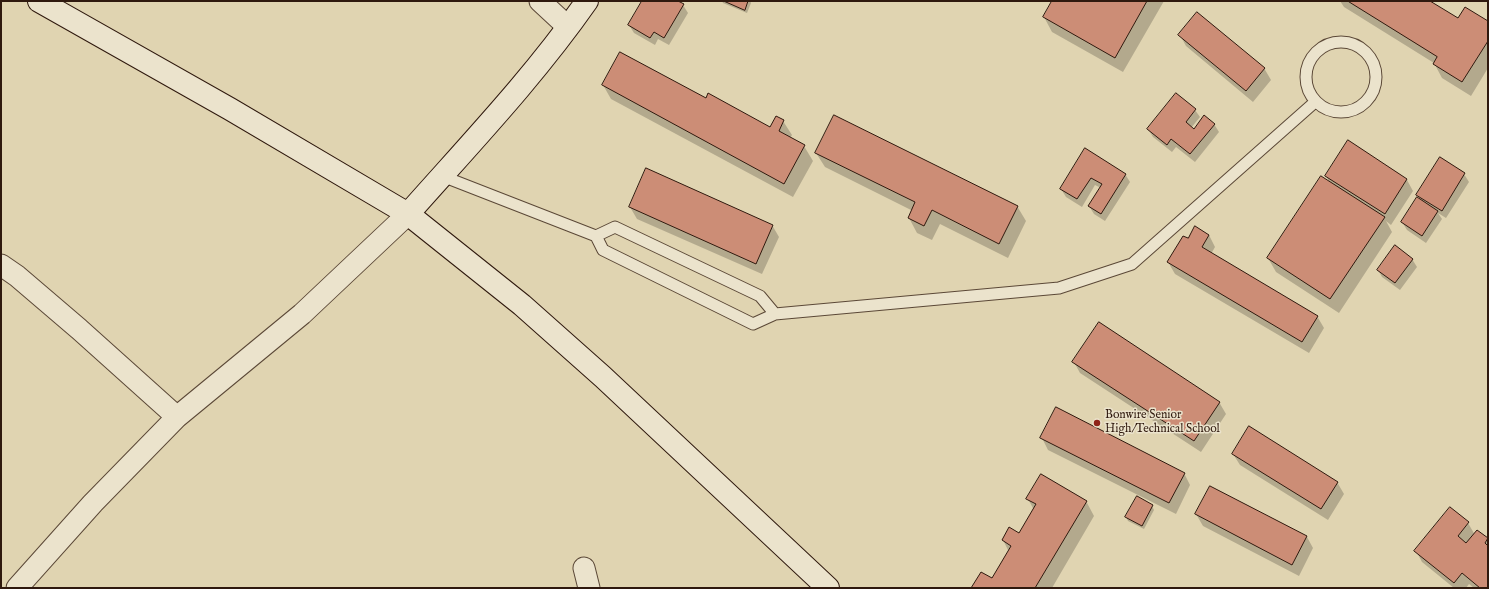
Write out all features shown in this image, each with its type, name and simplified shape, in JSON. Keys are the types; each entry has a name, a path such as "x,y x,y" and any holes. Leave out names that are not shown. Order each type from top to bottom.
{"street":[{"path":"39,1 230,108 408,214 522,305 603,377 828,588"},
{"path":"540,1 568,27"},
{"path":"17,588 93,503 176,417 302,314 408,214 506,103 568,27 587,1"},
{"path":"1,265 17,276 79,329 176,417"},
{"path":"584,568 589,588"}],"lane":[{"path":"1336,42 1347,42 1366,52 1373,62 1376,72 1376,83 1372,94 1365,103 1356,109 1346,112 1335,112 1324,108 1315,102 1309,92 1306,82 1306,71 1309,60 1316,51 1325,45 1336,42"},
{"path":"442,176 596,236 603,250 753,324 775,314 1060,288 1132,264 1315,102"},
{"path":"596,236 615,227 760,296 775,314"}],"building":[{"path":"642,1 678,1 684,4 664,38 654,32 650,38 628,25"},
{"path":"724,1 748,1 745,10"},
{"path":"1052,1 1147,1 1115,58 1043,17"},
{"path":"1348,1 1430,1 1458,18 1465,7 1488,21 1488,41 1462,82 1433,64 1437,57"},
{"path":"1197,12 1265,68 1246,91 1178,35"},
{"path":"620,52 706,98 708,93 770,127 776,116 784,120 779,131 805,145 784,184 602,85"},
{"path":"1176,93 1196,109 1186,122 1194,129 1204,115 1215,124 1190,154 1171,139 1167,145 1147,129"},
{"path":"834,115 1018,206 999,244 932,210 924,226 908,218 915,202 815,153"},
{"path":"1348,140 1407,179 1385,214 1325,176"},
{"path":"1085,148 1126,174 1101,214 1088,206 1102,184 1091,178 1077,199 1060,189"},
{"path":"1440,157 1465,173 1442,211 1416,195"},
{"path":"646,168 773,225 756,264 629,207"},
{"path":"1321,176 1385,217 1330,299 1267,258"},
{"path":"1417,197 1438,211 1422,236 1401,222"},
{"path":"1195,226 1209,235 1202,247 1318,316 1302,342 1167,262 1183,236 1188,238"},
{"path":"1395,245 1413,259 1395,283 1377,270"},
{"path":"1099,322 1220,402 1194,441 1072,362"},
{"path":"1056,407 1185,473 1169,503 1040,438"},
{"path":"1249,426 1338,482 1321,509 1232,454"},
{"path":"1041,474 1087,501 1035,588 971,588 981,572 992,578 1011,546 1002,540 1009,527 1019,533 1036,504 1026,499"},
{"path":"1210,486 1307,536 1292,565 1195,514"},
{"path":"1137,496 1153,505 1142,526 1125,517"},
{"path":"1450,507 1469,522 1458,536 1466,543 1477,530 1488,538 1485,543 1488,546 1488,588 1480,588 1462,573 1454,583 1414,551"}],"place":[{"name":"Bonwire Senior High/Technical School","path":"1097,423"}]}
